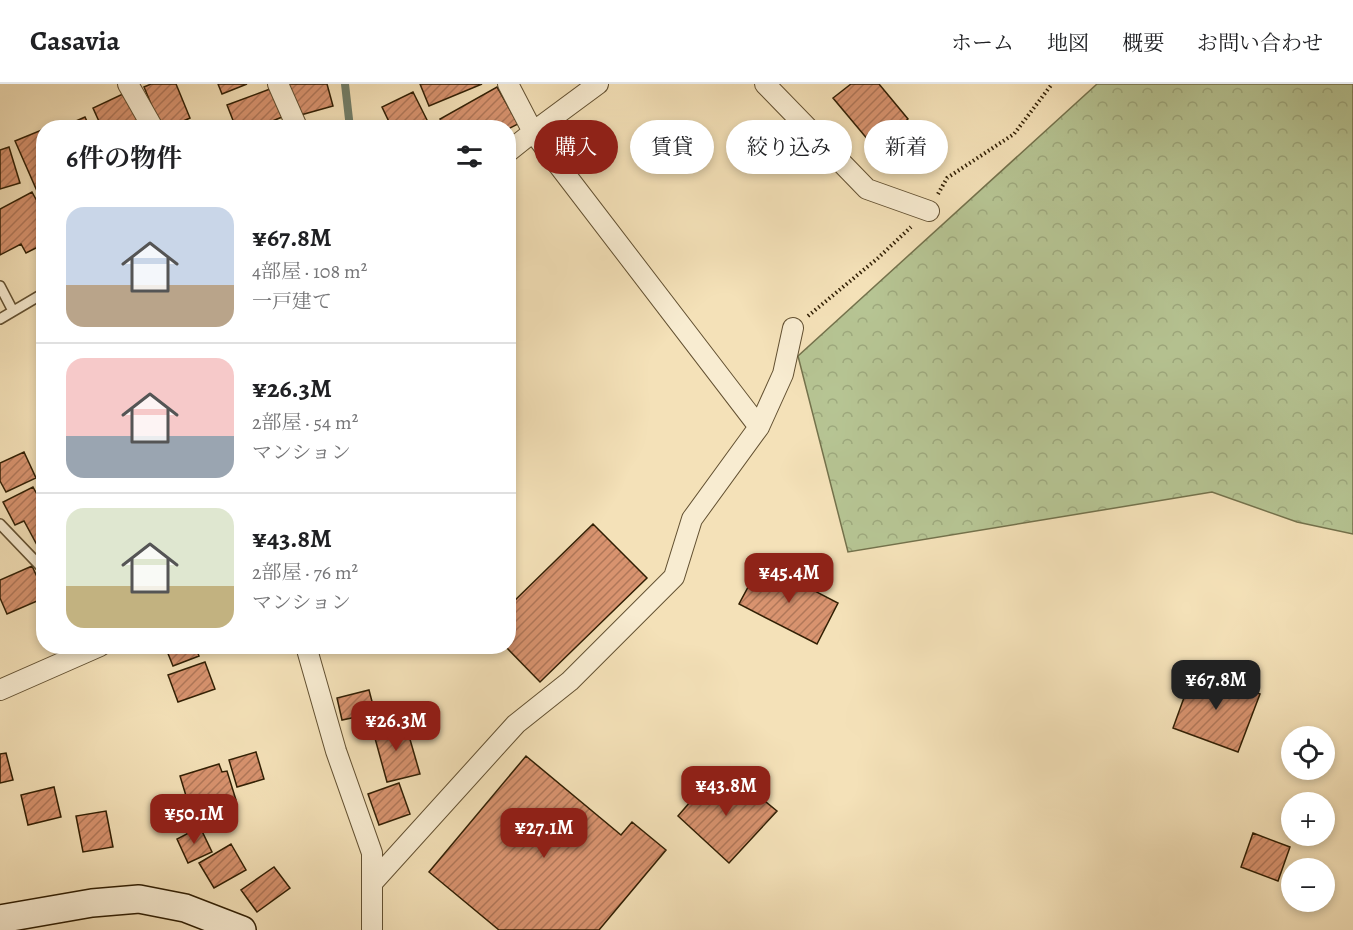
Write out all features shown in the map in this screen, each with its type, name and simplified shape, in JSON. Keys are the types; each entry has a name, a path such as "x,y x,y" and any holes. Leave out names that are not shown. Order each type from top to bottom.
{"street":[{"path":"128,84 148,120"},
{"path":"278,84 294,120"},
{"path":"508,84 533,132 759,427"},
{"path":"516,146 597,84"},
{"path":"765,84 867,189 929,211"},
{"path":"373,882 516,724 570,681 674,577 692,519 759,427 783,374 793,328"},
{"path":"0,690 64,654"},
{"path":"308,654 336,751 372,853 372,930"},
{"path":"0,919 92,903 139,899 184,908 242,930"}],"lane":[{"path":"0,286 13,311"},
{"path":"0,319 36,297"},
{"path":"0,524 36,562"}],"green space":[{"path":"1097,84 1353,84 1353,534 1297,522 1212,492 848,552 798,356"}],"building":[{"path":"151,84 176,84 190,118 158,120 144,87"},
{"path":"218,84 247,84 222,94"},
{"path":"287,84 327,84 333,106 297,116"},
{"path":"420,84 482,84 429,106"},
{"path":"851,84 879,84 908,119 864,120 864,135 833,98"},
{"path":"497,87 516,120 441,120"},
{"path":"270,89 282,117 275,120 233,120 227,105"},
{"path":"413,92 427,120 388,120 382,107"},
{"path":"125,93 138,120 98,120 93,108"},
{"path":"36,132 36,189 15,141"},
{"path":"9,147 20,183 0,189 0,150"},
{"path":"32,192 36,199 36,248 26,253 21,244 0,255 0,209"},
{"path":"24,452 36,478 6,492 0,481 0,463"},
{"path":"33,487 36,492 36,543 24,521 15,525 3,502"},
{"path":"593,524 647,578 540,682 513,654 516,654 516,599"},
{"path":"761,563 838,603 817,644 739,604"},
{"path":"32,566 36,575 36,601 7,614 0,598 0,580"},
{"path":"168,654 198,654 199,656 173,666"},
{"path":"205,662 215,689 178,702 168,675"},
{"path":"1194,670 1260,694 1238,752 1173,728"},
{"path":"369,690 375,713 342,720 337,698"},
{"path":"405,722 420,774 387,782 373,731"},
{"path":"256,752 264,779 237,787 229,760"},
{"path":"6,753 13,780 0,783 0,754"},
{"path":"526,756 621,835 632,822 666,850 599,930 499,930 429,872"},
{"path":"219,764 222,772 227,771 236,800 222,804 220,799 190,809 180,776"},
{"path":"715,773 743,797 750,789 777,811 729,863 678,816"},
{"path":"399,783 410,814 379,825 368,794"},
{"path":"54,787 61,817 28,825 21,795"},
{"path":"106,811 113,847 83,852 76,816"},
{"path":"200,827 212,852 188,863 177,839"},
{"path":"1253,833 1281,844 1281,846 1290,847 1286,858 1281,858 1281,872 1278,881 1241,867"},
{"path":"231,844 246,870 214,888 199,863"},
{"path":"274,867 290,888 257,912 241,890"}],"waterway":[{"path":"345,84 349,120"}]}
